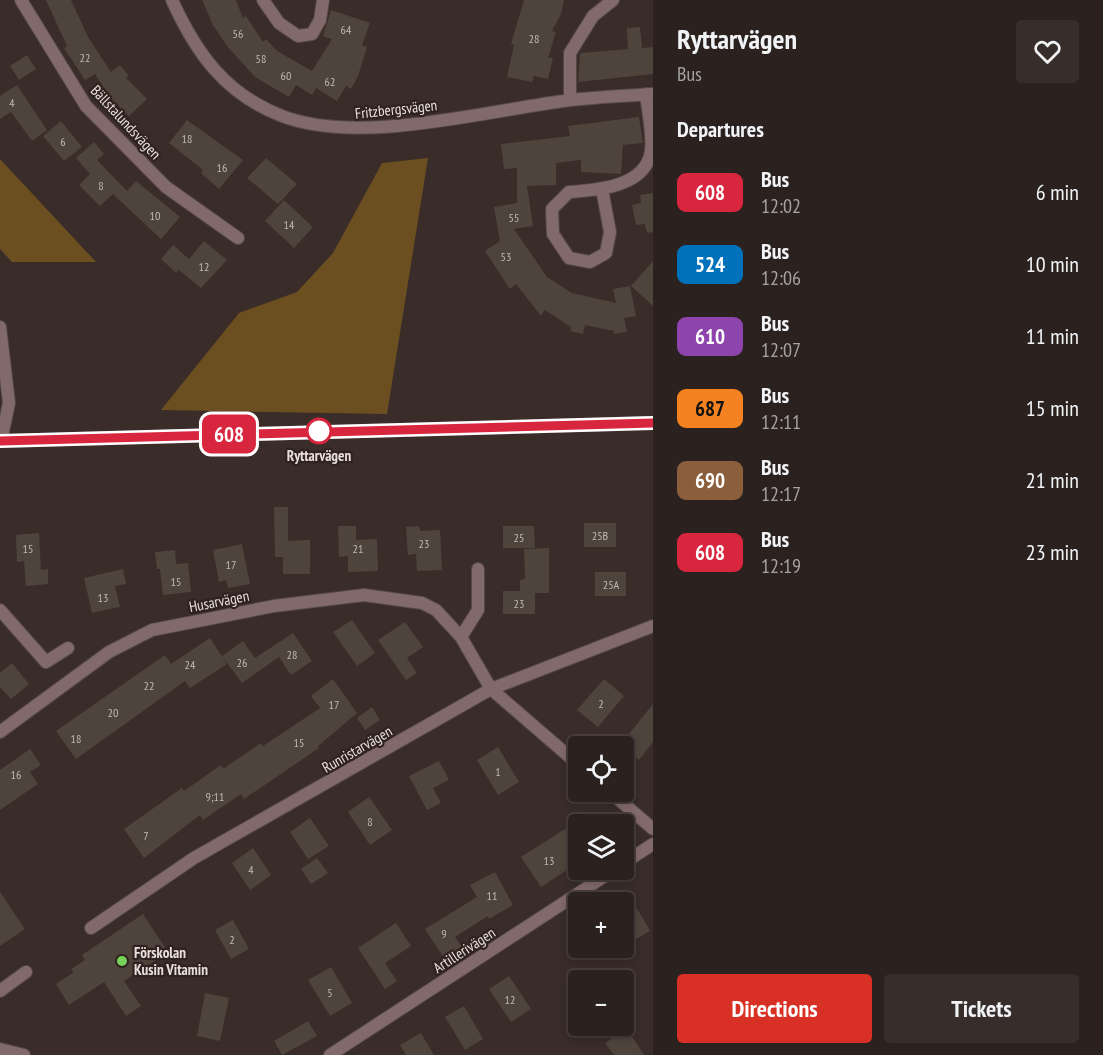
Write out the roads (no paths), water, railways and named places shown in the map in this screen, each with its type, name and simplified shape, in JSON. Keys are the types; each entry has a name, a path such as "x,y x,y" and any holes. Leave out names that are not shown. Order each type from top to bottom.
{"main road":[{"path":"1,441 653,423"}],"street":[{"name":"Bällstalundsvägen","path":"21,0 86,106 165,187 238,238"},
{"name":"Fritzbergsvägen","path":"172,0 205,61 239,92 282,116 344,129 470,117 570,100 649,94 651,150 646,167 635,177 602,189"},
{"path":"263,0 279,23 298,36 312,34 320,20 323,0"},
{"path":"570,100 570,53 593,16 613,0"},
{"path":"602,189 610,232 606,253 590,262 569,258 553,234 552,209 569,192 602,189"},
{"path":"0,327 9,403 1,441"},
{"path":"461,637 478,610 478,569"},
{"name":"Husarvägen","path":"0,732 109,652 152,630 274,606 364,595 422,603 436,610 461,637 491,689 568,756"},
{"path":"0,610 46,662 68,648"},
{"name":"Runristarvägen","path":"91,928 194,858 491,689 653,626"},
{"path":"622,802 653,829"},
{"path":"634,856 653,844"},
{"name":"Artillerivägen","path":"330,1055 599,880"},
{"path":"0,991 26,972"},
{"path":"0,1048 24,1055"}],"place":[{"name":"Ryttarvägen","path":"319,431"},
{"name":"Förskolan Kusin Vitamin","path":"122,961"}]}
